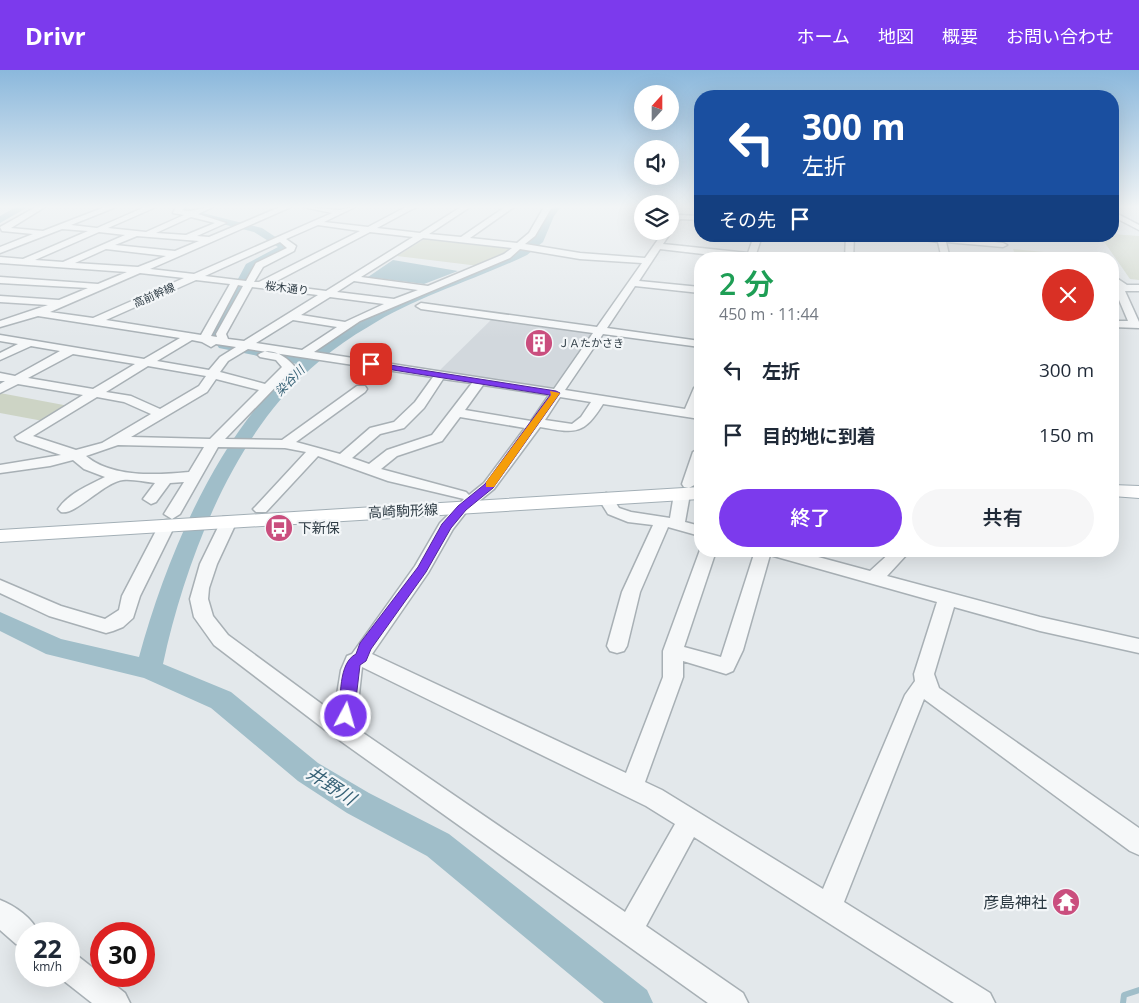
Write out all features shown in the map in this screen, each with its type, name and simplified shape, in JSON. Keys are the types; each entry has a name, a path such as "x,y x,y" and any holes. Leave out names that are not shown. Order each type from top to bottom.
{"main road":[{"name":"高崎駒形線","path":"228,518 261,509 693,489"},
{"name":"高崎駒形線","path":"228,518 467,499 606,498 693,489"},
{"path":"1119,491 1139,492"},
{"path":"1119,500 1139,501"},
{"path":"0,525 228,518"},
{"path":"0,536 173,520"}],"street":[{"path":"0,270 50,251"},
{"path":"65,263 95,251"},
{"path":"142,251 179,254"},
{"path":"3,322 38,313 96,286 187,251"},
{"name":"高前幹線","path":"200,278 249,251"},
{"name":"高前幹線","path":"99,323 260,251"},
{"path":"205,338 243,282 259,265 288,251"},
{"path":"261,285 328,251"},
{"path":"0,469 50,462 118,441 203,389 216,365 396,251"},
{"path":"305,354 346,325 393,302 488,266 515,251"},
{"path":"551,251 580,256 649,261"},
{"path":"362,658 365,647 422,569 446,527 467,499 489,486 535,424 655,251"},
{"name":"桜木通り","path":"0,260 65,263 140,270 393,302"},
{"path":"351,278 429,289"},
{"path":"0,280 96,286"},
{"path":"223,340 221,334 243,282"},
{"path":"634,283 694,289"},
{"path":"1119,283 1125,288"},
{"path":"1119,324 1137,324 1119,288 1139,288"},
{"path":"0,299 59,304"},
{"path":"421,306 694,343"},
{"path":"0,586 55,611 106,626 116,622 127,612 131,596 196,476 217,442 266,388 288,367 279,357 243,348 223,340 38,313"},
{"path":"291,318 346,325"},
{"path":"191,336 22,437 76,454 89,466 120,475 166,479 196,476"},
{"path":"0,338 212,374 266,388"},
{"path":"205,338 209,343 219,347 305,354 694,414"},
{"path":"0,357 30,343"},
{"path":"0,389 71,350"},
{"path":"342,459 375,431 398,425 420,405 440,375"},
{"path":"0,377 127,399 162,414"},
{"path":"371,470 385,458 396,452 432,441 480,381"},
{"path":"285,444 304,427 329,409 336,409 361,389"},
{"path":"456,412 575,429 583,425 598,400"},
{"path":"118,441 285,444 316,450 371,470 467,499"},
{"path":"261,509 316,450"},
{"path":"66,509 82,495 120,475"},
{"path":"151,499 166,479"},
{"path":"617,646 631,592 669,523 693,489"},
{"path":"606,498 613,511 628,517 669,523 694,529"},
{"path":"228,518 200,586 199,606 207,624 220,640 336,726 733,1003"},
{"path":"632,787 673,677 672,651 706,557"},
{"path":"672,651 726,666 736,650 741,622 761,557"},
{"path":"797,557 1040,624 1139,646"},
{"path":"874,578 896,557"},
{"path":"947,599 924,674 926,684 932,694 1139,843"},
{"path":"336,726 346,716 351,670 354,661 362,658 632,787 690,821 980,1003"},
{"path":"828,908 915,695 926,684"},
{"path":"628,930 690,821"},
{"path":"0,913 15,925"},
{"path":"80,976 115,1003"}],"shaded area":[{"path":"493,318 594,332 553,389 438,372"}],"green space":[{"path":"406,251 509,251 500,257 479,266 397,256"},
{"path":"1014,251 1044,252 1014,252"},
{"path":"1110,251 1139,251 1139,280 1130,279 1119,263 1119,252"},
{"path":"0,393 69,406 43,421 0,413"}],"water":[{"path":"393,260 458,271 424,284 368,277"}],"waterway":[{"path":"214,337 250,266 281,251"},
{"name":"染谷川","path":"149,669 183,561 214,490 232,456 252,425 275,396 301,369 331,345 364,323 526,251"},
{"path":"224,345 308,362"},
{"name":"井野川","path":"0,621 55,647 149,669"},
{"name":"井野川","path":"149,669 221,700 308,772 358,803 438,845 634,1003"},
{"path":"1123,1003 1124,995 1139,990"}],"slow traffic":[{"path":"490,485 537,422 556,393 553,393"}],"place":[{"name":"ＪＡたかさき","path":"539,343"},
{"name":"下新保","path":"279,528"},
{"name":"彦島神社","path":"1066,902"}],"route":[{"path":"346,716 351,670 354,661 362,658 362,652 365,647 422,569 446,527 462,508 489,486 537,422 556,393 371,364"}]}
